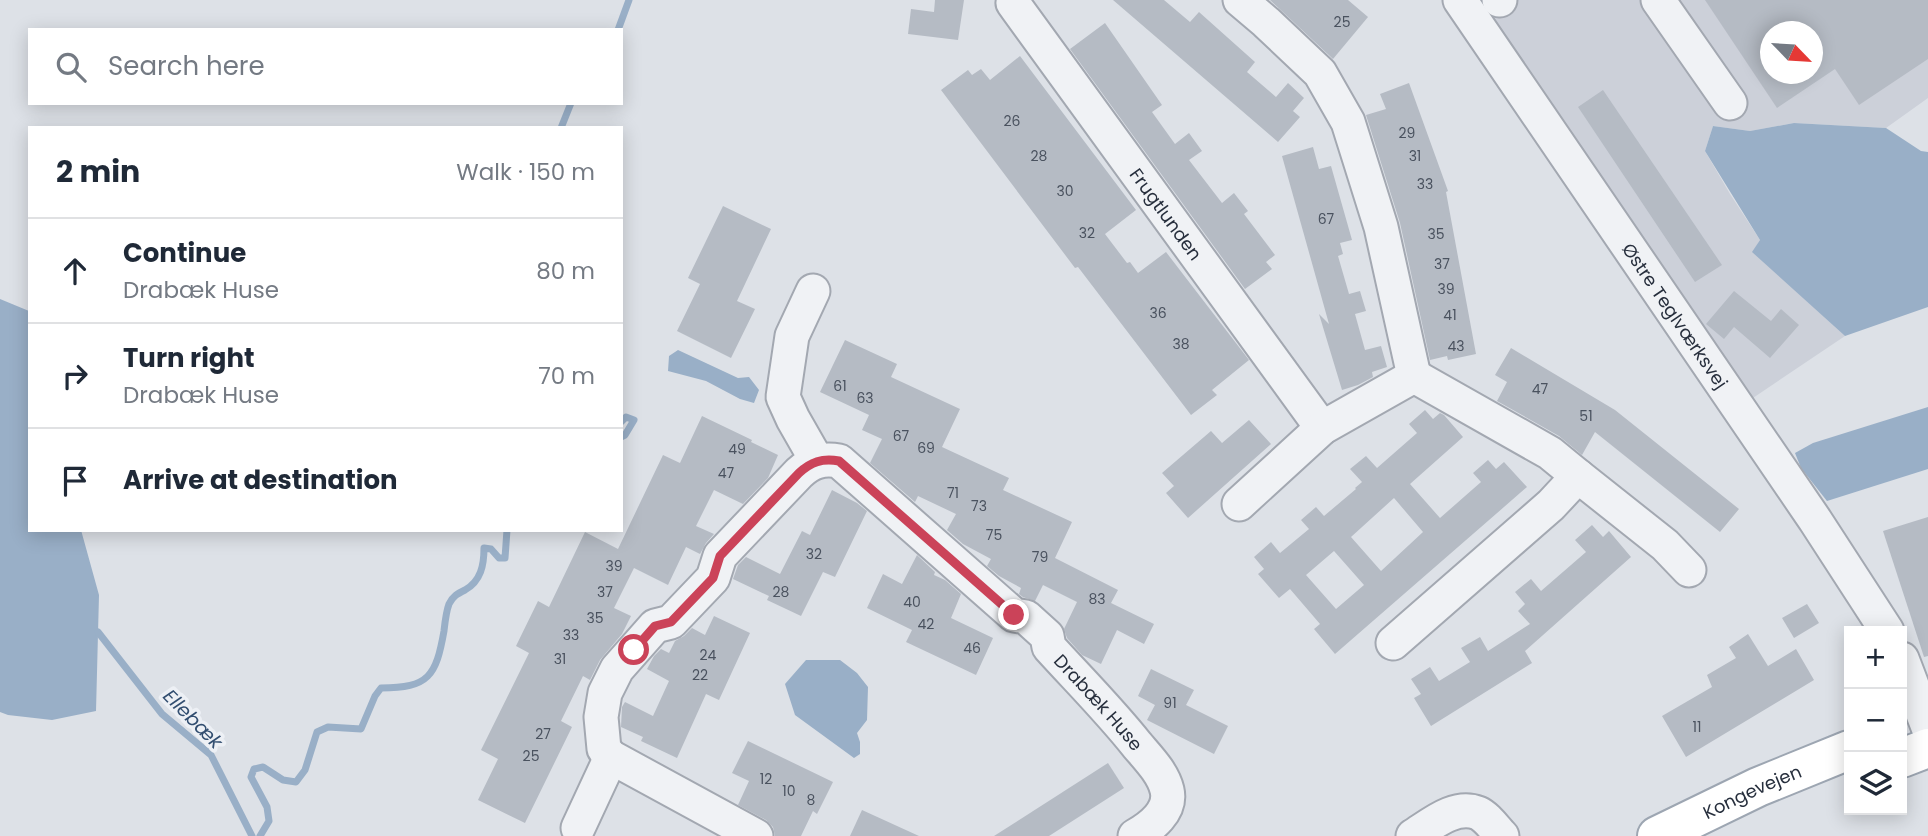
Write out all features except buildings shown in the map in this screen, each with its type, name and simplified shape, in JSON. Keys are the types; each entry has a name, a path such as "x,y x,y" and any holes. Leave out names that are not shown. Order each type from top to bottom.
{"main road":[{"path":"1907,752 1923,731"},
{"name":"Kongevejen","path":"1657,836 1758,787 1844,752"},
{"name":"Kongevejen","path":"1707,836 1766,809 1844,779"}],"street":[{"name":"Frugtlunden","path":"1014,0 1013,3 1322,428"},
{"path":"1240,0 1320,73 1348,122 1381,227 1414,376 1550,453 1665,545 1689,570"},
{"name":"Østre Teglværksvej","path":"1460,0 1815,520 1884,626"},
{"path":"1658,0 1730,103"},
{"path":"756,836 611,758 604,749 601,717 605,693 617,669 655,626 671,622 679,614 713,578 720,556 799,473 817,461 783,397 792,336 813,291"},
{"path":"1239,504 1322,428 1414,376"},
{"name":"Drabæk Huse","path":"817,461 839,461 1014,615 1026,617 1047,636 1049,647 1118,721 1158,770 1168,792 1164,810 1152,826 1135,836"},
{"path":"1392,643 1551,505 1578,476"},
{"path":"1907,676 1923,731"},
{"path":"578,828 611,758"},
{"path":"1413,836 1461,809 1480,814 1502,836"}],"shaded area":[{"path":"1470,0 1928,0 1928,98 1886,128 1794,123 1750,131 1713,126 1705,151 1760,240 1753,252 1845,336 1744,404"}],"water":[{"path":"1794,123 1886,128 1921,151 1928,152 1928,307 1845,336 1752,252 1760,240 1705,151 1713,126 1750,131"},
{"path":"0,299 28,311 28,532 82,532 99,595 96,711 52,720 0,712"},
{"path":"678,350 738,378 749,377 759,390 754,403 740,399 706,381 668,371 669,356"},
{"path":"1928,407 1928,469 1827,501 1801,468 1795,453 1813,443"},
{"path":"806,660 840,660 857,673 868,687 867,720 857,733 860,754 854,758 795,715 785,684"}],"waterway":[{"path":"619,28 629,0"},
{"path":"562,126 570,105"},
{"path":"623,420 626,417 634,420 623,436"},
{"path":"260,836 269,821 267,807 251,777 254,769 263,767 283,780 296,782 305,770 317,732 328,727 361,729 381,688 410,685 428,676 438,659 449,604 454,597 475,582 482,566 484,548 491,549 499,558 505,558 507,532"},
{"name":"Ellebæk","path":"98,632 162,714 211,755 252,836"}],"route":[{"path":"634,650 655,626 671,622 713,578 720,556 799,473 817,461 828,459 839,461 1014,615"}]}
